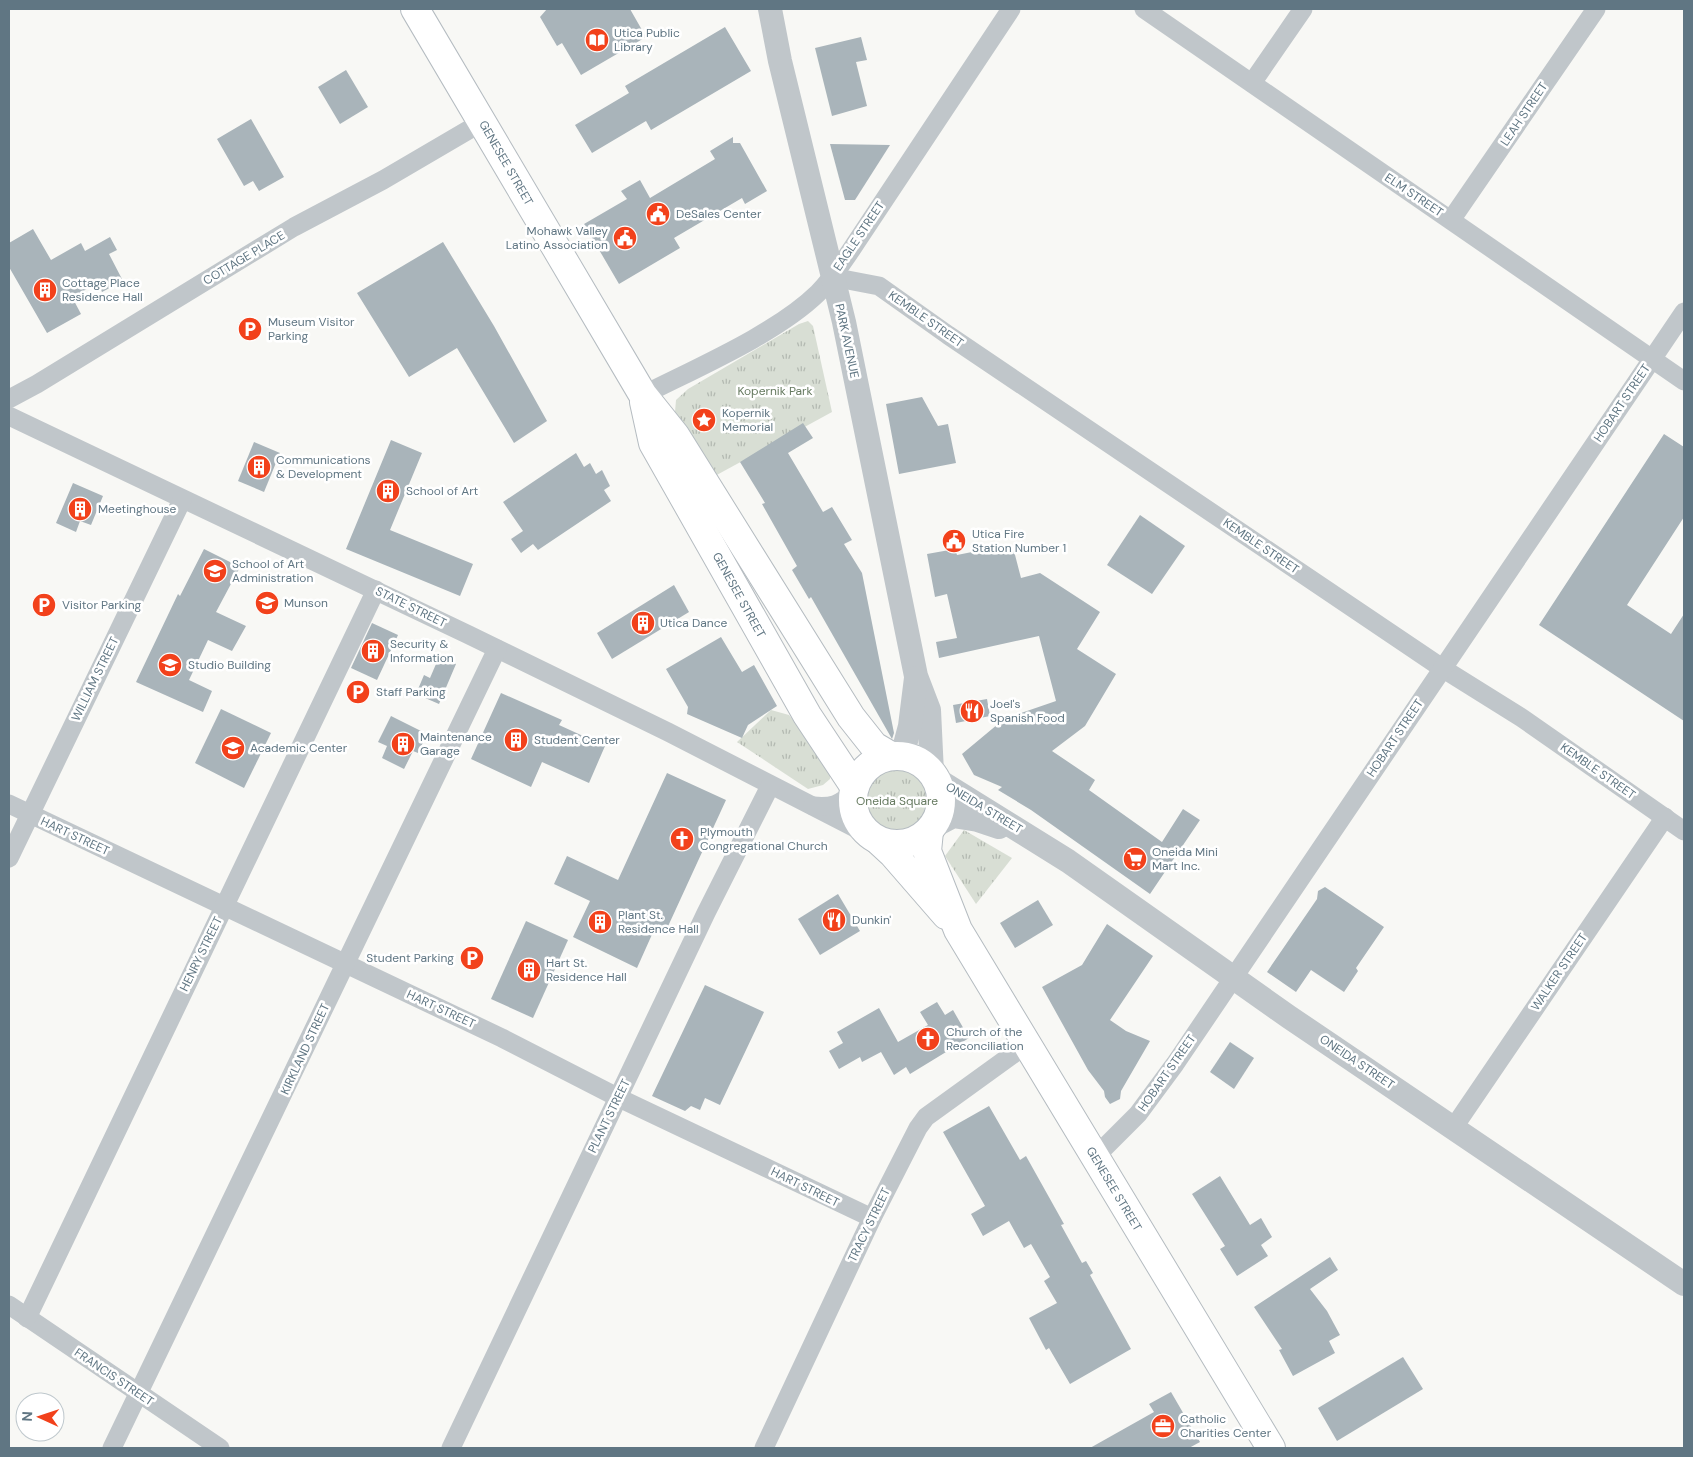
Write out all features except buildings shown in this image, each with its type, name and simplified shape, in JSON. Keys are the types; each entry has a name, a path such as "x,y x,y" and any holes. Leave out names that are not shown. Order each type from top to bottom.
{"main road":[{"name":"GENESEE STREET","path":"415,9 643,396 675,435 851,717 874,746 896,756"},
{"name":"GENESEE STREET","path":"643,396 653,443 807,715 853,789"},
{"path":"896,756 918,762 934,776 941,804 939,816 931,829 919,839 906,844 893,845 874,838 858,822 852,808 853,789 868,766 896,756"},
{"name":"GENESEE STREET","path":"931,829 927,851 958,930"},
{"name":"GENESEE STREET","path":"874,838 893,854 958,930 1271,1448"}],"street":[{"name":"PARK AVENUE","path":"770,9 780,61 844,322 916,676 929,710 934,776"},
{"name":"EAGLE STREET","path":"643,396 747,341 799,310 832,277 1011,9"},
{"name":"ELM STREET","path":"1144,9 1684,382"},
{"path":"1252,83 1303,9"},
{"name":"LEAH STREET","path":"1451,220 1596,9"},
{"name":"COTTAGE PLACE","path":"9,398 37,384 294,227 383,180 482,122"},
{"name":"KEMBLE STREET","path":"832,277 879,286 948,335 1442,668 1522,718 1684,831"},
{"name":"HOBART STREET","path":"1095,1157 1138,1114 1684,312"},
{"name":"STATE STREET","path":"9,416 182,500 376,590 668,732 874,838"},
{"name":"WILLIAM STREET","path":"9,858 182,500"},
{"name":"HENRY STREET","path":"27,1318 376,590"},
{"name":"KIRKLAND STREET","path":"112,1448 497,649"},
{"name":"PARK AVENUE","path":"896,756 910,726 916,676"},
{"name":"ONEIDA STREET","path":"934,776 1076,866 1233,977 1684,1284"},
{"name":"PLANT STREET","path":"451,1448 706,913 770,786"},
{"name":"STATE STREET","path":"809,806 827,807 842,803 853,789"},
{"name":"HART STREET","path":"9,804 502,1038 619,1098 872,1218"},
{"name":"ONEIDA STREET","path":"931,829 953,816 978,820 1031,837"},
{"name":"WALKER STREET","path":"1454,1127 1665,817"},
{"name":"TRACY STREET","path":"764,1448 872,1218 918,1128 926,1117 1027,1044"},
{"name":"FRANCIS STREET","path":"9,1305 220,1448"}],"green space":[{"name":"Kopernik Park","path":"808,321 813,326 832,412 713,477 675,412 676,400 688,389 799,324"},
{"path":"771,710 789,715 830,767 830,779 823,785 808,789 737,742"},
{"name":"Oneida Square","path":"909,758 920,762 927,768 937,785 940,804 939,813 920,838 912,843 895,845 889,843 859,823 853,812 852,803 855,786 865,771 879,759"},
{"path":"964,830 1012,858 976,904 945,856"}],"place":[{"name":"Utica Public Library","path":"597,40"},
{"name":"DeSales Center","path":"658,214"},
{"name":"Mohawk Valley Latino Association","path":"625,238"},
{"name":"Cottage Place Residence Hall","path":"45,290"},
{"name":"Museum Visitor Parking","path":"250,329"},
{"name":"Kopernik Memorial","path":"704,420"},
{"name":"Communications & Development","path":"259,467"},
{"name":"School of Art","path":"388,491"},
{"name":"Meetinghouse","path":"80,509"},
{"name":"Utica Fire Station Number 1","path":"954,541"},
{"name":"School of Art Administration","path":"215,571"},
{"name":"Munson","path":"267,603"},
{"name":"Visitor Parking","path":"44,605"},
{"name":"Utica Dance","path":"643,623"},
{"name":"Security & Information","path":"373,651"},
{"name":"Studio Building","path":"170,665"},
{"name":"Staff Parking","path":"358,692"},
{"name":"Joel's Spanish Food","path":"972,711"},
{"name":"Student Center","path":"516,740"},
{"name":"Maintenance Garage","path":"403,744"},
{"name":"Academic Center","path":"233,748"},
{"name":"Plymouth Congregational Church","path":"682,839"},
{"name":"Oneida Mini Mart Inc.","path":"1135,859"},
{"name":"Dunkin'","path":"834,920"},
{"name":"Plant St. Residence Hall","path":"600,922"},
{"name":"Student Parking","path":"472,958"},
{"name":"Hart St. Residence Hall","path":"529,970"},
{"name":"Church of the Reconciliation","path":"928,1039"},
{"name":"Catholic Charities Center","path":"1163,1426"}]}
